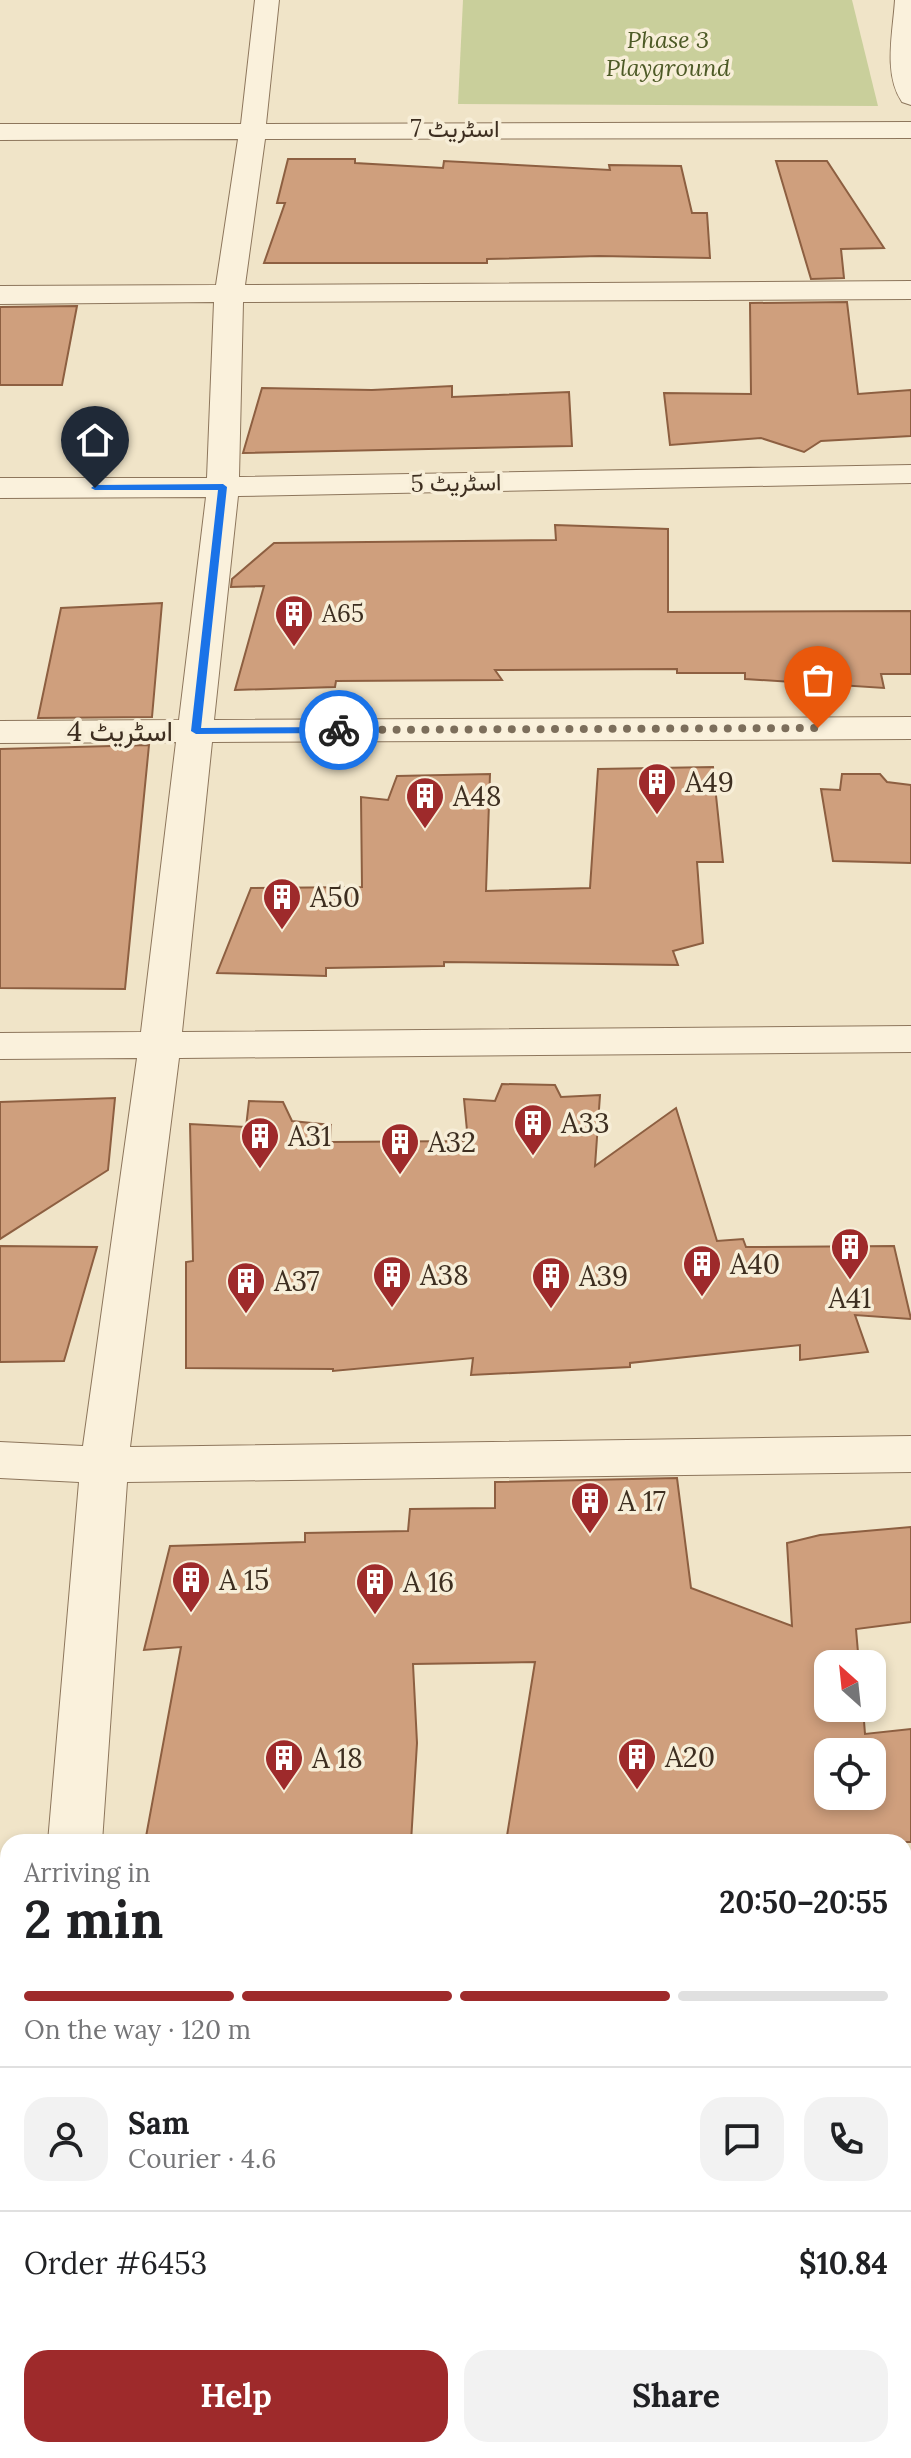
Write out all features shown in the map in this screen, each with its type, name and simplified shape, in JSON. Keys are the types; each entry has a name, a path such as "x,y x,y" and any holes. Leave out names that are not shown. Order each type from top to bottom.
{"street":[{"path":"76,1834 104,1465 160,1043 196,731 223,487 229,294 253,129 267,0"},
{"path":"907,0 903,67 911,97"},
{"name":"اسٹریٹ 7","path":"0,132 253,129 911,130"},
{"path":"0,295 911,290"},
{"name":"اسٹریٹ 5","path":"0,488 223,487 911,474"},
{"name":"اسٹریٹ 4","path":"0,732 911,728"},
{"path":"0,1046 911,1039"},
{"path":"0,1460 104,1465 911,1454"}],"green space":[{"name":"Phase 3 Playground","path":"463,0 852,0 878,106 458,104"}],"building":[{"path":"288,159 355,159 355,163 443,168 444,161 610,170 609,165 681,166 692,213 707,213 710,258 599,256 487,259 487,263 264,263 285,203 277,203"},
{"path":"776,161 827,161 884,248 841,249 844,278 811,279"},
{"path":"847,302 858,394 911,390 911,436 821,441 804,452 761,438 670,445 664,393 751,394 750,303"},
{"path":"77,306 62,385 0,385 0,307"},
{"path":"452,386 452,397 569,392 572,446 243,453 262,388 372,390"},
{"path":"555,525 668,529 668,612 911,611 911,674 881,674 884,688 745,679 745,673 677,673 677,669 495,670 502,680 336,681 335,687 235,690 264,586 231,587 232,579 274,543 556,540"},
{"path":"162,603 152,717 38,718 61,608"},
{"path":"149,745 125,989 0,988 0,749"},
{"path":"713,767 723,862 697,862 703,943 673,951 678,965 444,962 444,966 326,968 326,976 217,973 251,888 362,887 361,797 388,800 397,776 490,774 486,891 590,888 598,769"},
{"path":"842,774 880,774 887,782 911,785 911,863 833,861 821,789 840,790"},
{"path":"502,1084 555,1085 561,1097 600,1095 595,1166 676,1108 717,1241 743,1239 746,1247 894,1246 911,1319 855,1315 868,1352 800,1360 800,1345 630,1363 630,1367 471,1375 473,1358 333,1371 186,1368 186,1262 193,1261 190,1124 246,1127 249,1101 283,1102 292,1121 331,1125 330,1142 468,1141 464,1099 495,1101"},
{"path":"115,1098 108,1170 0,1239 0,1102"},
{"path":"0,1246 97,1247 64,1361 0,1362"},
{"path":"677,1478 691,1588 792,1626 787,1543 820,1535 911,1527 911,1622 856,1629 858,1650 814,1650 814,1722 864,1722 865,1734 911,1729 911,1834 507,1834 535,1662 413,1664 417,1743 411,1834 146,1834 181,1647 144,1650 170,1546 305,1542 305,1533 408,1531 410,1509 495,1508 495,1482"}],"way so far":[{"path":"339,730 818,728"}],"place":[{"name":"A65","path":"294,648"},
{"name":"A49","path":"657,816"},
{"name":"A48","path":"425,830"},
{"name":"A50","path":"282,931"},
{"name":"A33","path":"533,1157"},
{"name":"A31","path":"260,1170"},
{"name":"A32","path":"400,1176"},
{"name":"A41","path":"850,1281"},
{"name":"A40","path":"702,1298"},
{"name":"A38","path":"392,1309"},
{"name":"A39","path":"551,1310"},
{"name":"A37","path":"246,1315"},
{"name":"A 17","path":"590,1535"},
{"name":"A 15","path":"191,1614"},
{"name":"A 16","path":"375,1616"},
{"name":"A20","path":"637,1791"},
{"name":"A 18","path":"284,1792"}],"route":[{"path":"95,488 223,487 196,731 339,730"}]}
